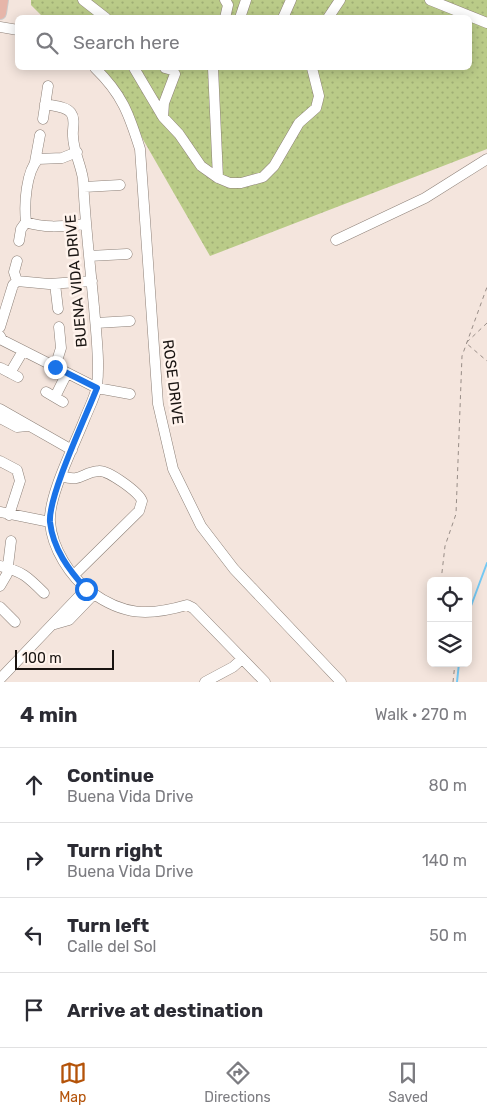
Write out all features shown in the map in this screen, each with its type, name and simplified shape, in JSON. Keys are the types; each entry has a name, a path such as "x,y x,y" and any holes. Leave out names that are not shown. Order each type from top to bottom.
{"main road":[{"path":"0,13 2,0"}],"street":[{"path":"83,0 98,13"},
{"path":"224,0 228,6 226,15"},
{"path":"241,15 246,0"},
{"path":"284,15 291,0"},
{"path":"330,15 340,0"},
{"path":"430,0 467,15"},
{"path":"472,17 487,23"},
{"path":"0,27 15,30"},
{"name":"ROSE DRIVE","path":"97,70 107,80 128,110 140,149 158,404 173,469 201,526 234,569 341,682"},
{"path":"135,70 163,117 180,134 201,166 218,178 230,183 241,183 263,177 274,166 299,123 316,108 319,96 312,70"},
{"path":"213,70 218,178"},
{"path":"163,117 164,104 175,71"},
{"path":"43,119 48,86"},
{"name":"BUENA VIDA DRIVE","path":"45,104 66,108 74,120 72,138 81,162 85,224 96,323 97,388 53,503 50,522 58,552 74,575 90,592 107,604 134,612 161,613 187,605 242,659"},
{"path":"35,162 40,135"},
{"path":"19,241 21,228 26,222 25,212 32,165 38,159 48,157 62,158 77,152"},
{"path":"336,240 425,198 487,159"},
{"path":"84,186 120,185"},
{"path":"26,222 51,228 85,224"},
{"path":"89,256 127,254"},
{"path":"17,261 14,272 17,281"},
{"path":"17,281 54,284 92,281"},
{"path":"0,327 13,285 17,281"},
{"path":"54,284 58,308"},
{"path":"96,323 130,322"},
{"path":"55,367 60,348 59,327"},
{"path":"0,336 2,340 97,388 130,394"},
{"path":"10,373 23,350"},
{"path":"55,397 67,373"},
{"path":"0,409 72,450"},
{"path":"0,418 17,427 27,426"},
{"path":"0,461 17,470 20,481 5,513 50,522"},
{"path":"62,476 77,480 96,471 106,472 135,491 142,501 139,511 74,575"},
{"path":"0,586 5,580 3,567 11,541"},
{"path":"3,567 18,570 28,576 44,594"},
{"path":"0,679 55,624 58,617 90,592"},
{"path":"0,607 16,622"},
{"path":"205,682 232,667 242,659 265,682"}],"path":[{"path":"442,577 446,546 456,514 462,356 487,286"},
{"path":"466,343 487,323"},
{"path":"466,343 487,361"},
{"path":"454,667 454,682"}],"green space":[{"path":"31,0 487,0 487,149 210,256 114,89 94,70 472,70 472,15 41,15 31,5"}],"waterway":[{"path":"472,603 487,563"},
{"path":"457,682 459,667"}],"route":[{"path":"55,367 97,388 58,486 50,522 58,552 72,573 86,589"}]}
